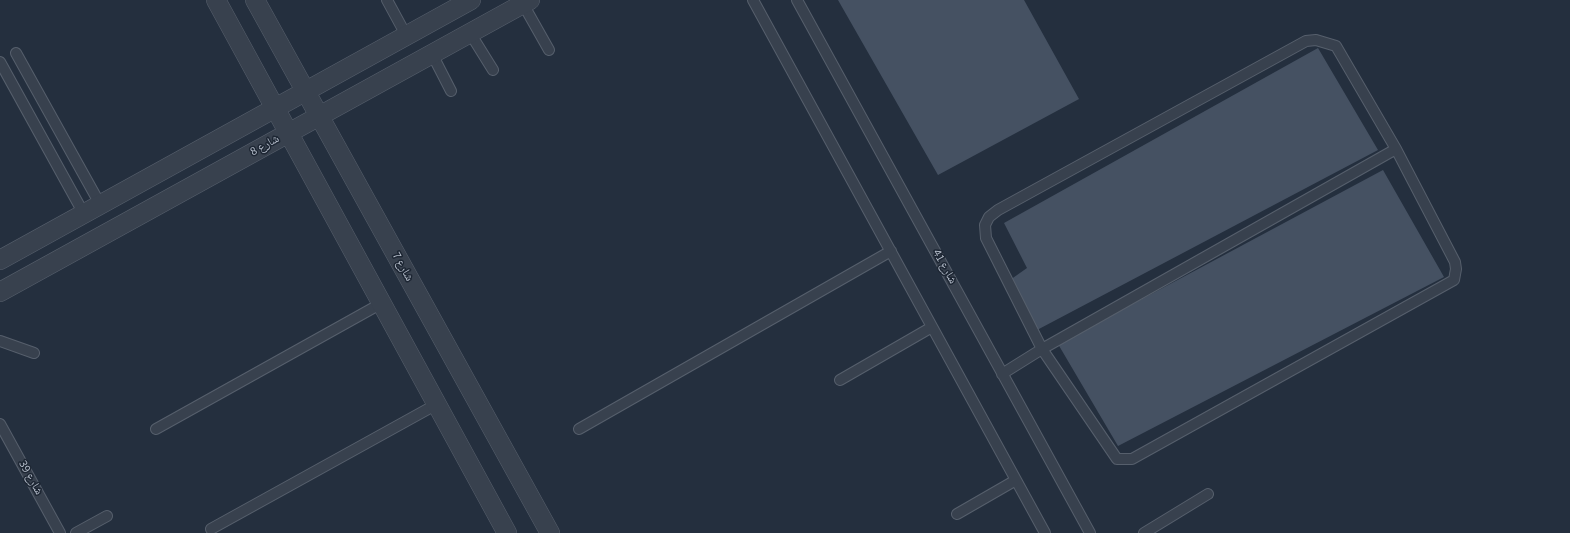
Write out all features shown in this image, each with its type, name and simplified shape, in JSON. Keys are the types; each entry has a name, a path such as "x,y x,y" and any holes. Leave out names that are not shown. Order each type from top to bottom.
{"street":[{"path":"216,0 507,533"},
{"name":"شارع 7","path":"256,0 550,533"},
{"path":"0,260 471,0"},
{"name":"شارع 8","path":"0,292 527,2"}],"lane":[{"path":"387,0 406,35"},
{"path":"754,0 1045,533"},
{"name":"شارع 41","path":"797,0 1090,533"},
{"path":"527,2 549,50"},
{"path":"470,33 493,70"},
{"path":"1316,40 1336,46 1396,149 1454,262 1456,269 1454,280 1446,286 1132,459 1117,459 1042,348 986,238 985,225 989,217 998,210 1306,41 1316,40"},
{"path":"16,53 92,209"},
{"path":"432,54 451,91"},
{"path":"0,62 92,209"},
{"path":"1002,374 1042,348 1396,149"},
{"path":"579,429 891,251"},
{"path":"156,429 382,303"},
{"path":"840,380 932,327"},
{"path":"0,341 34,353"},
{"path":"211,529 436,404"},
{"name":"شارع 39","path":"0,424 60,533"},
{"path":"958,514 1016,480"},
{"path":"1144,533 1208,494"},
{"path":"76,533 107,516"}],"building":[{"path":"838,0 1024,0 1079,99 938,175"},
{"path":"1318,48 1378,150 1037,330 1010,280 1027,268 1004,223"},
{"path":"1383,170 1444,277 1118,446 1058,344"}]}
